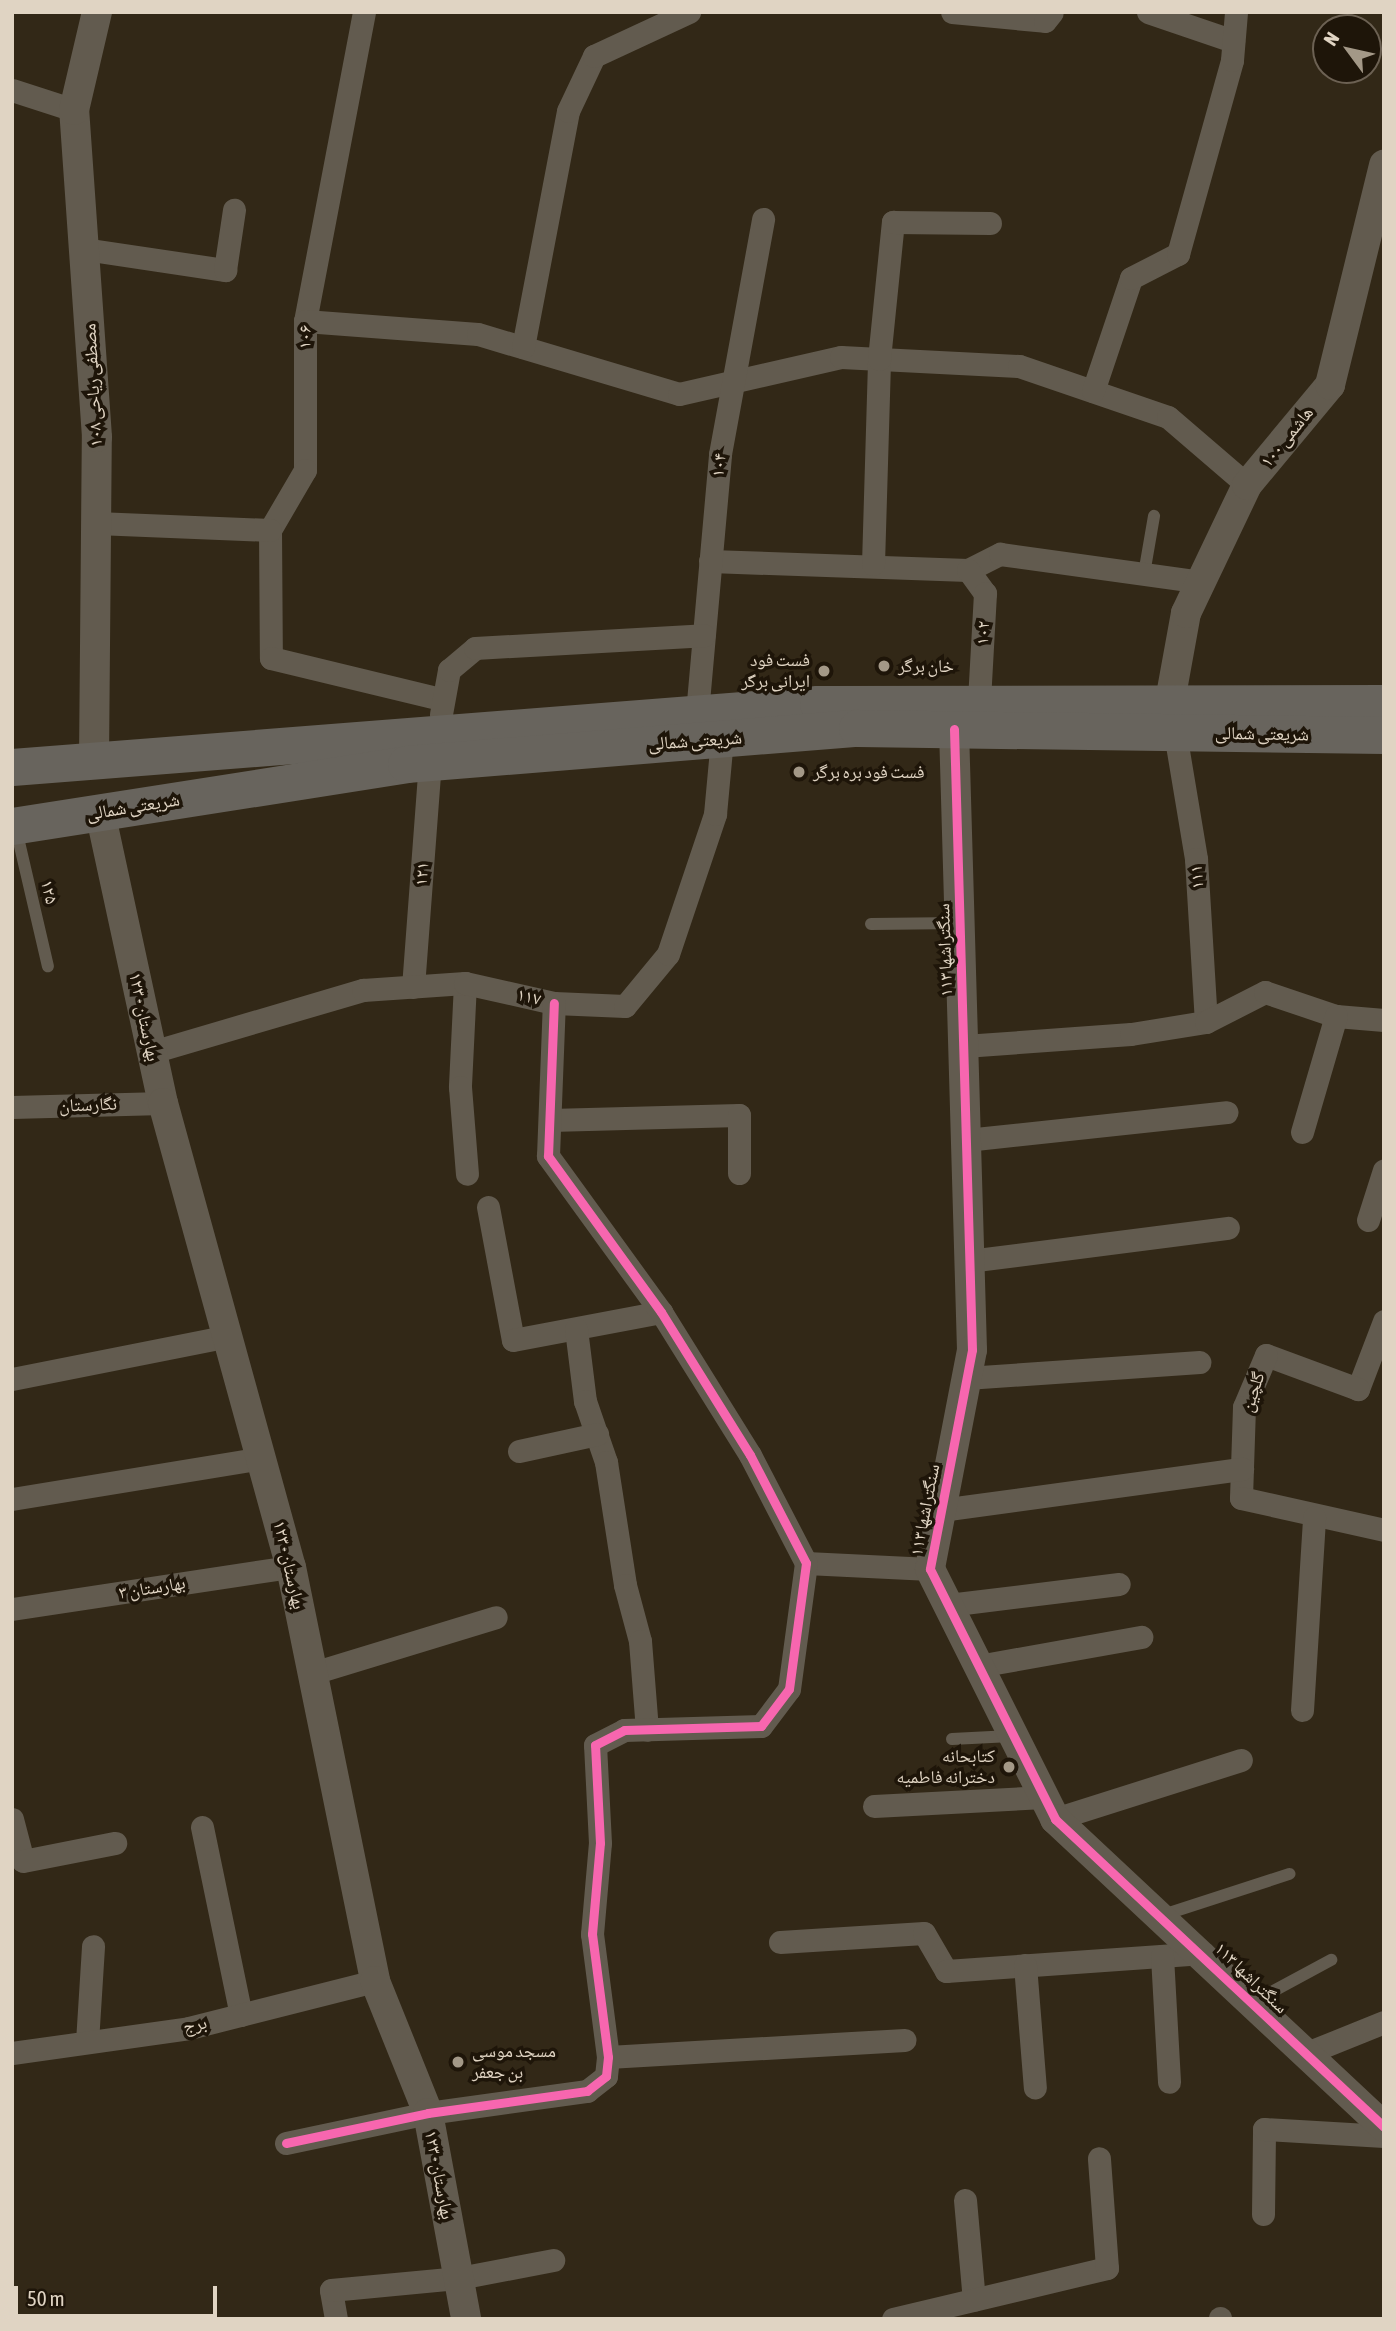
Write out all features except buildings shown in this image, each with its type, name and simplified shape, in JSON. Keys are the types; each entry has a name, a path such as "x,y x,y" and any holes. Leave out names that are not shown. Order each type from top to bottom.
{"main road":[{"name":"شریعتی شمالی","path":"12,767 438,730 818,704 979,702 1384,736"},
{"name":"شریعتی شمالی","path":"14,826 100,812 438,730 722,739 857,728 954,729 1384,703"}],"street":[{"name":"مصطفی ریاحی ۱۰۸","path":"94,761 97,437 74,110 97,12"},
{"name":"۱۰۶","path":"270,530 305,470 305,321 363,12"},
{"path":"523,347 568,111 594,56 689,12"},
{"path":"952,12 1045,21 1052,12"},
{"path":"1148,12 1233,41"},
{"path":"1093,391 1131,278 1178,254 1233,41 1236,12"},
{"path":"12,90 74,110"},
{"name":"هاشمی ۱۰۰","path":"1172,717 1186,613 1247,485 1330,385 1384,165"},
{"path":"84,249 225,270 234,210"},
{"name":"۱۰۴","path":"696,713 719,454 735,381 763,219"},
{"path":"873,564 879,359 893,222 989,223"},
{"path":"305,321 478,334 679,394 841,357 1019,366 1168,417 1247,485"},
{"path":"96,523 270,530 271,658 438,730"},
{"path":"710,561 873,564 968,570 1000,554 1201,582"},
{"name":"۱۰۲","path":"968,570 985,593 979,702"},
{"name":"۱۲۱","path":"413,986 438,730 449,670 475,648 704,635"},
{"name":"۱۱۱","path":"1172,717 1196,859 1206,1022"},
{"name":"سنگتراشها ۱۱۳","path":"954,729 972,1350 930,1569 1049,1808 1384,2127"},
{"name":"۱۱۷","path":"152,1052 363,990 465,983 554,1003 625,1006 668,954 715,814 722,739"},
{"name":"بهارستان - ۱۲۳","path":"100,812 163,1103 291,1567 375,1981 428,2113 466,2319"},
{"path":"465,983 460,1087 467,1174"},
{"path":"964,1045 1131,1034 1206,1022 1265,992 1336,1017 1384,1020"},
{"path":"286,2143 428,2113 587,2091 606,2076 608,2057 592,1934 600,1843 595,1745 624,1730 761,1726 789,1689 806,1563 750,1455 661,1312 548,1156 554,1003"},
{"path":"1302,1132 1336,1017"},
{"name":"نگارستان","path":"12,1107 163,1103"},
{"path":"966,1140 1226,1112"},
{"path":"550,1120 739,1115 739,1173"},
{"path":"1368,1220 1384,1170"},
{"path":"488,1207 513,1340 661,1312"},
{"path":"970,1261 1228,1228"},
{"name":"گلچین","path":"1384,1321 1358,1390 1266,1355 1244,1407 1241,1498 1314,1517 1384,1530"},
{"path":"576,1329 585,1401 597,1434 640,1641 647,1730"},
{"path":"12,1379 229,1336"},
{"path":"967,1378 1199,1362"},
{"path":"519,1451 597,1434"},
{"path":"12,1499 262,1458"},
{"path":"941,1510 1242,1469"},
{"path":"1302,1710 1314,1517"},
{"path":"806,1563 930,1569"},
{"name":"بهارستان ۳","path":"12,1609 291,1567"},
{"path":"948,1605 1119,1584"},
{"path":"313,1674 496,1616"},
{"path":"978,1666 1141,1637"},
{"path":"874,1806 1049,1808 1241,1760"},
{"path":"12,1819 23,1861 114,1843"},
{"path":"202,1827 241,2015"},
{"path":"780,1942 924,1933 946,1971 1203,1953"},
{"path":"87,2042 93,1946"},
{"path":"1162,1956 1169,2082"},
{"path":"1025,1965 1035,2088"},
{"name":"برج","path":"12,2053 241,2015 375,1981"},
{"path":"1307,2053 1384,2022"},
{"path":"608,2057 905,2040"},
{"path":"1263,2214 1264,2129 1384,2136"},
{"path":"892,2319 1107,2268 1099,2158"},
{"path":"965,2200 974,2300"},
{"path":"336,2319 331,2290 459,2278 553,2260"}],"lane":[{"path":"1144,574 1154,516"},
{"name":"۱۲۵","path":"14,826 48,966"},
{"path":"871,924 960,923"},
{"path":"952,1739 1013,1736"},
{"path":"1163,1915 1289,1874"},
{"path":"1253,2002 1331,1960"}],"cycle path":[{"path":"954,729 972,1350 930,1569 1055,1819 1384,2127"},
{"path":"286,2143 428,2113 587,2091 606,2076 608,2057 592,1934 600,1843 595,1745 624,1730 761,1726 789,1689 806,1563 750,1455 661,1312 548,1156 554,1003"}],"place":[{"name":"خان برگر","path":"884,666"},
{"name":"فست فود ایرانی برگر","path":"824,671"},
{"name":"فست فود بره برگر","path":"799,772"},
{"name":"کتابحانه دخترانه فاطمیه","path":"1009,1767"},
{"name":"مسجد موسی بن جعفر","path":"458,2062"}]}
